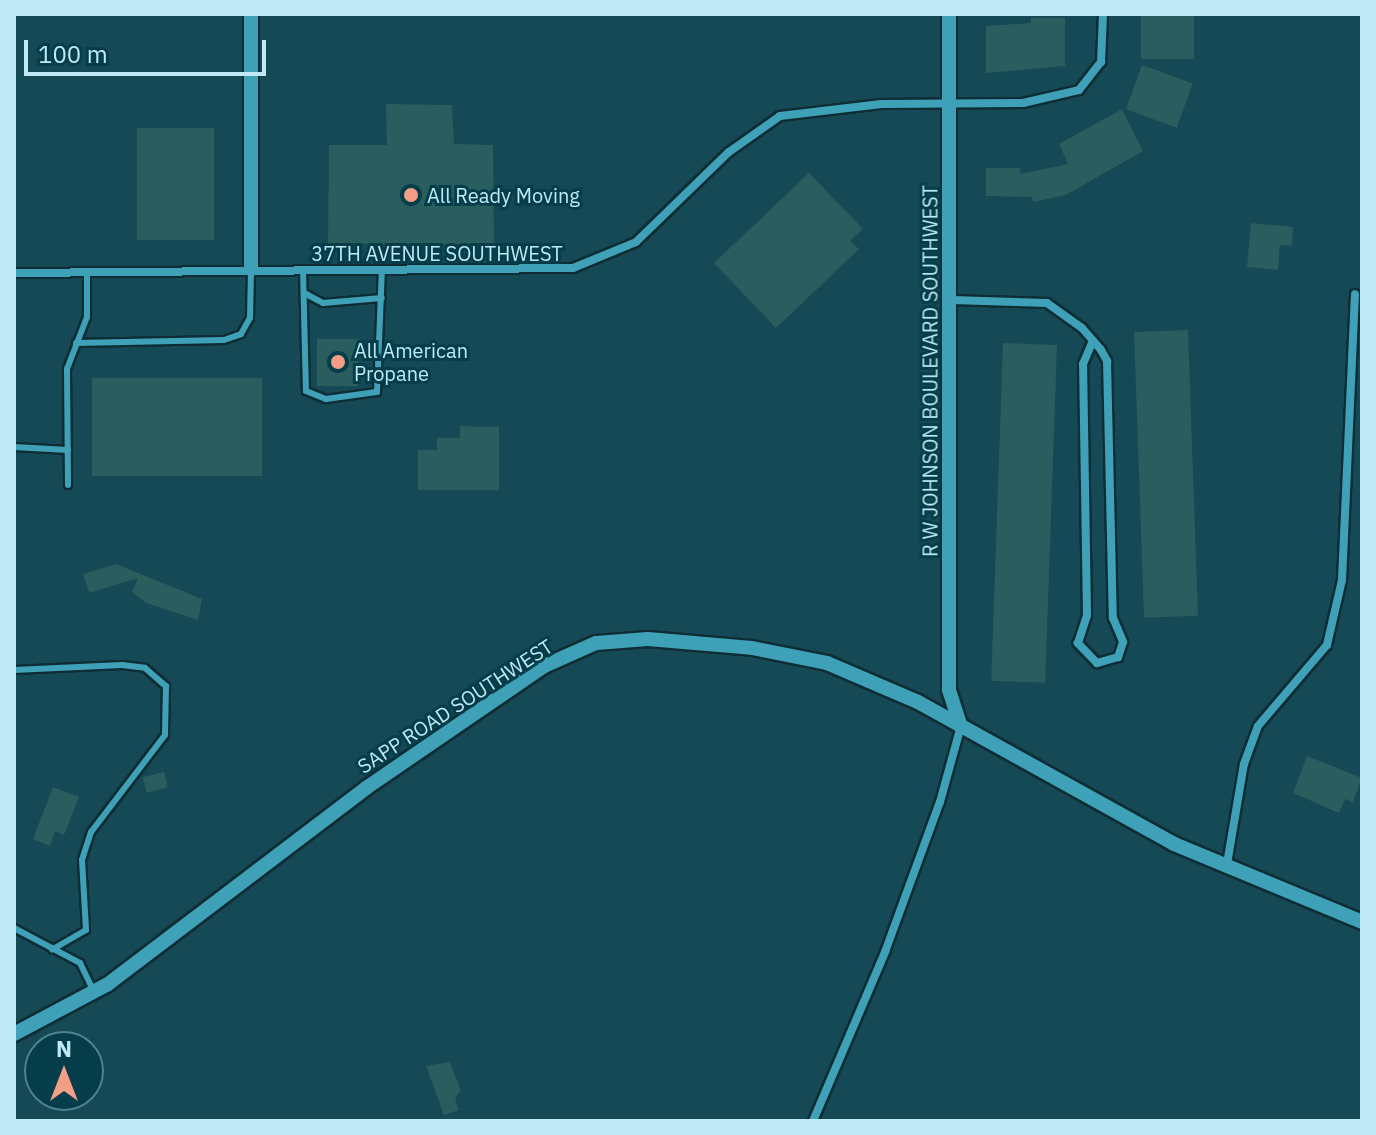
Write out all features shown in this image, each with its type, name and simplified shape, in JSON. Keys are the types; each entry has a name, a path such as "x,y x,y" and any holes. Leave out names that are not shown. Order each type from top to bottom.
{"street":[{"path":"251,14 251,269"},
{"name":"R W JOHNSON BOULEVARD SOUTHWEST","path":"949,14 952,300 949,690 961,726"},
{"name":"37TH AVENUE SOUTHWEST","path":"14,273 251,269 552,270 593,264 636,242 729,152 780,116 821,107 949,102 1023,103 1079,90 1101,62 1103,14"},
{"path":"1227,864 1244,764 1258,726 1327,645 1342,580 1355,294"},
{"path":"952,300 1047,303 1093,341 1111,378 1113,618 1123,642 1118,657 1097,663 1078,643 1087,615 1083,364 1093,341"},
{"name":"SAPP ROAD SOUTHWEST","path":"14,1034 94,992 475,712 544,666 596,643 648,639 752,648 827,663 961,726 1174,844 1362,922"},
{"path":"813,1121 885,952 940,802 961,726"}],"lane":[{"path":"76,343 224,340 241,334 250,318 251,269"},
{"path":"303,270 306,294 306,391 326,399 377,392 382,269"},
{"path":"68,485 67,369 87,317 87,273"},
{"path":"306,294 323,303 382,298"},
{"path":"14,447 68,450"},
{"path":"14,670 122,665 145,668 166,686 165,735 91,832 82,860 86,930 52,950"},
{"path":"14,928 80,963 94,992"}],"building":[{"path":"1141,14 1194,14 1194,59 1141,59"},
{"path":"1031,18 1065,18 1065,66 986,73 986,26 1031,23"},
{"path":"1142,65 1193,83 1177,128 1126,109"},
{"name":"All Ready Moving","path":"386,104 452,105 454,144 493,145 494,244 328,244 329,145 387,145"},
{"path":"1122,109 1143,151 1066,195 1033,202 1032,197 986,196 986,168 1020,168 1020,174 1068,164 1059,144"},
{"path":"137,128 214,128 214,240 137,240"},
{"path":"809,173 863,229 850,241 859,249 776,328 714,263"},
{"path":"1251,223 1293,227 1292,246 1280,245 1278,270 1247,267"},
{"path":"1188,330 1198,616 1144,618 1134,332"},
{"name":"All American Propane","path":"317,339 358,339 358,386 317,386"},
{"path":"1003,343 1057,345 1045,683 991,681"},
{"path":"92,378 262,378 262,476 92,476"},
{"path":"460,426 499,427 499,490 418,490 418,450 437,450 437,438 460,438"},
{"path":"116,564 202,599 198,620 146,603 132,592 138,578 89,593 83,574"},
{"path":"1307,756 1362,778 1353,802 1345,799 1339,813 1293,793"},
{"path":"164,772 168,788 147,793 143,777"},
{"path":"53,787 79,797 64,835 55,831 50,846 33,839"},
{"path":"450,1062 461,1091 455,1098 459,1110 444,1115 426,1066"}],"place":[{"name":"All Ready Moving","path":"411,195"},
{"name":"All American Propane","path":"338,362"}]}
